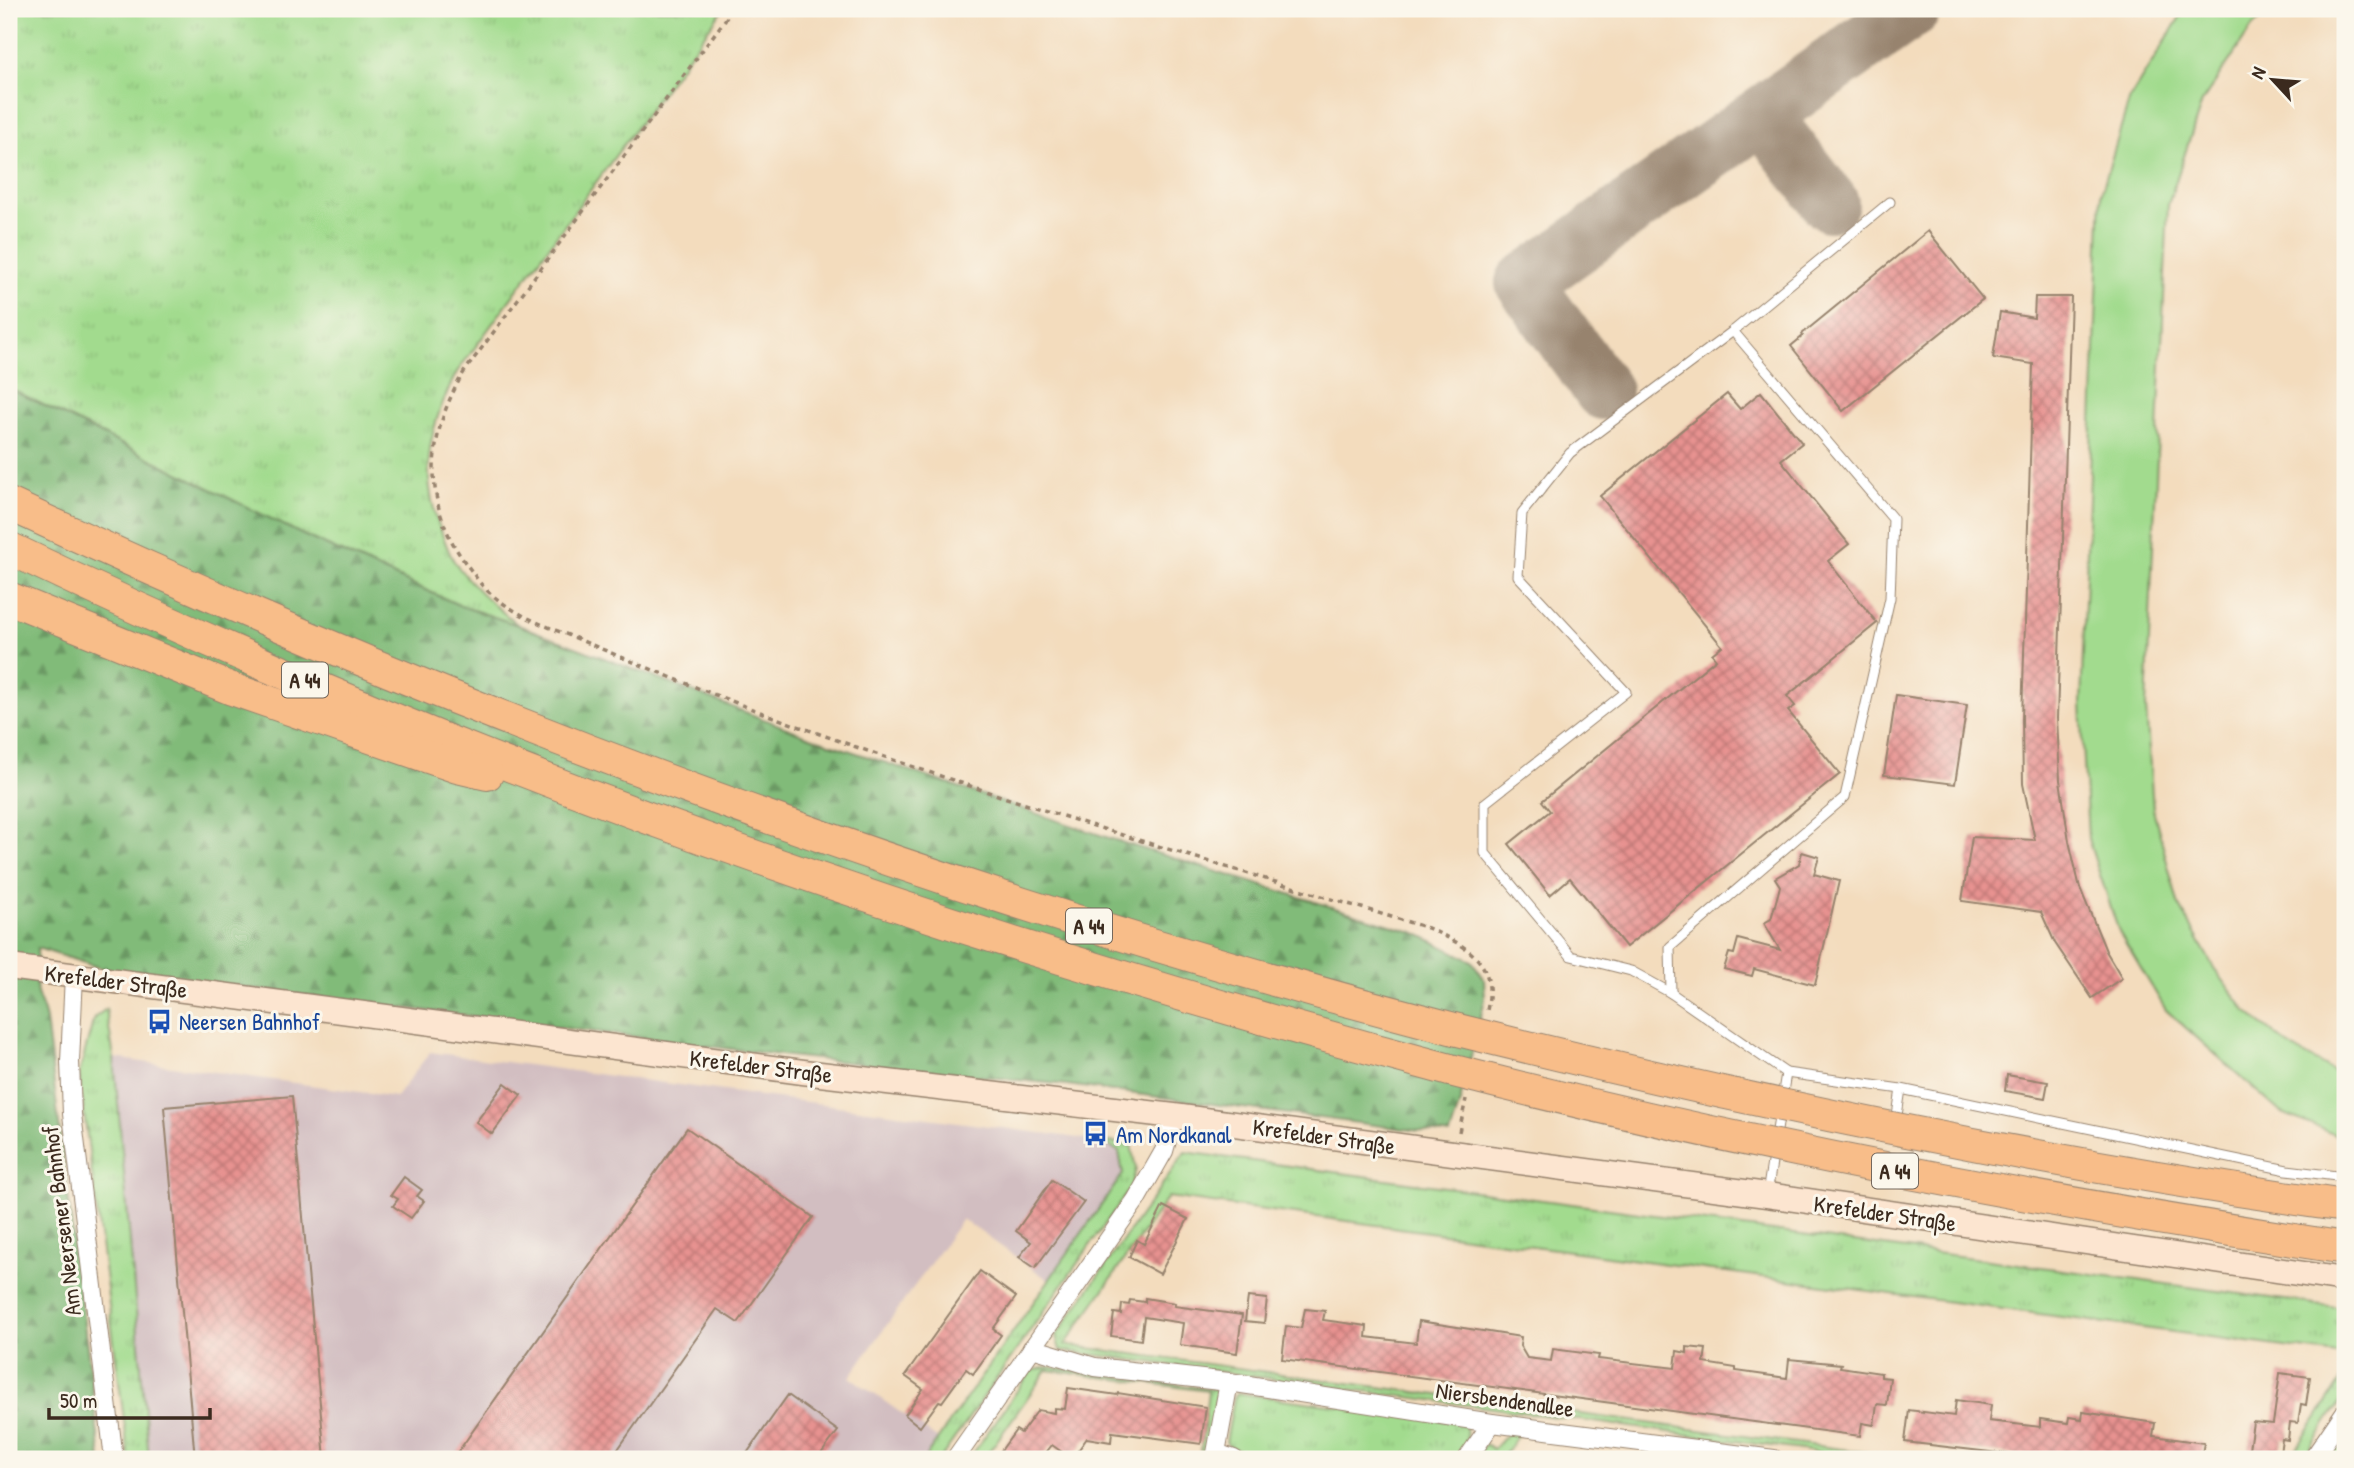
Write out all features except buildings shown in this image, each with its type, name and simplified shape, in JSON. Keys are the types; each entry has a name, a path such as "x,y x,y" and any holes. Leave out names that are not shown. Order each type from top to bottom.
{"highway":[{"path":"9,482 95,523 178,582"},
{"name":"A 44","path":"9,504 326,646 677,786 838,844 1138,941 1292,986 1471,1025 1667,1081 1899,1131 2119,1171 2345,1206"},
{"name":"A 44","path":"9,548 196,634 352,701 606,801 839,887 999,940 1201,1001 1460,1078 1891,1170 2113,1211 2345,1248"},
{"path":"9,598 243,693 457,767 606,801"}],"street":[{"name":"Krefelder Straße","path":"9,967 803,1072 1174,1116 1454,1153 1767,1195 2345,1280"},
{"name":"Am Neersener Bahnhof","path":"74,975 70,1062 72,1114 114,1459"},
{"path":"955,1459 1142,1191 1164,1151 1174,1116"},
{"name":"Niersbendenallee","path":"1032,1349 1096,1367 1229,1382 1492,1423 1774,1459"},
{"path":"1229,1382 1216,1452 1234,1459"},
{"path":"2314,1459 2345,1412"},
{"path":"1467,1459 1492,1423"}],"lane":[{"path":"1890,202 1733,331 1570,453 1522,513 1518,576 1626,692 1485,803 1485,853 1571,956 1631,971 1671,993 1786,1073 1901,1089 2287,1170 2345,1177"},
{"path":"1671,993 1670,947 1845,797 1890,598 1893,519 1733,331"},
{"path":"1767,1195 1786,1073"},
{"path":"1893,1144 1901,1089"}],"path":[{"path":"733,9 464,372 449,398 438,430 433,470 439,509 456,552 488,592 522,617 722,698 1129,838 1428,929 1467,948 1481,964 1490,983 1491,993 1471,1025"},
{"path":"1454,1153 1460,1078"}],"shaded area":[{"path":"430,1052 1101,1141 1119,1152 1123,1174 1050,1281 962,1219 850,1377 938,1439 924,1459 149,1459 114,1058 396,1097"}],"green space":[{"path":"9,9 723,9 457,372 439,411 430,450 429,469 430,489 441,531 450,554 468,579 518,625 461,606 303,535 9,388"},
{"path":"2185,9 2271,9 2252,27 2202,102 2168,205 2146,708 2153,809 2178,903 2214,968 2246,1011 2288,1045 2345,1078 2345,1139 2280,1112 2166,1010 2119,932 2088,839 2081,703 2101,194 2130,98"},
{"path":"9,388 303,535 461,606 518,625 818,740 1124,843 1416,933 1472,961 1484,979 1485,999 1450,1135 1067,1085 788,1056 110,971 37,948 36,990 46,1020 101,1459 9,1459"},
{"path":"106,1009 114,1058 149,1459 129,1459 79,1074 94,1018"},
{"path":"1101,1141 1131,1145 1136,1169 1131,1187 940,1459 924,1459 1123,1174 1119,1152"},
{"path":"1185,1152 2345,1308 2345,1355 1168,1197 1065,1345 1915,1459 1869,1459 1060,1350 1056,1336"},
{"path":"1048,1367 1218,1390 1208,1454 1221,1459 1200,1459 1208,1391 1047,1370 984,1459 969,1459 1031,1371"},
{"path":"2345,1374 2345,1395 2303,1459 2290,1459"},
{"path":"1237,1393 1456,1422 1466,1425 1467,1446 1458,1459 1262,1459 1230,1447 1226,1442"},
{"path":"2345,1426 2345,1459 2323,1459"},
{"path":"1510,1431 1519,1433 1502,1459 1475,1459 1485,1444 1493,1449"}],"taxiway":[{"path":"1603,391 1524,283 1912,9"},
{"path":"1762,115 1830,203"}],"place":[{"name":"Neersen Bahnhof","path":"159,1021"},
{"name":"Am Nordkanal","path":"1096,1134"}]}
